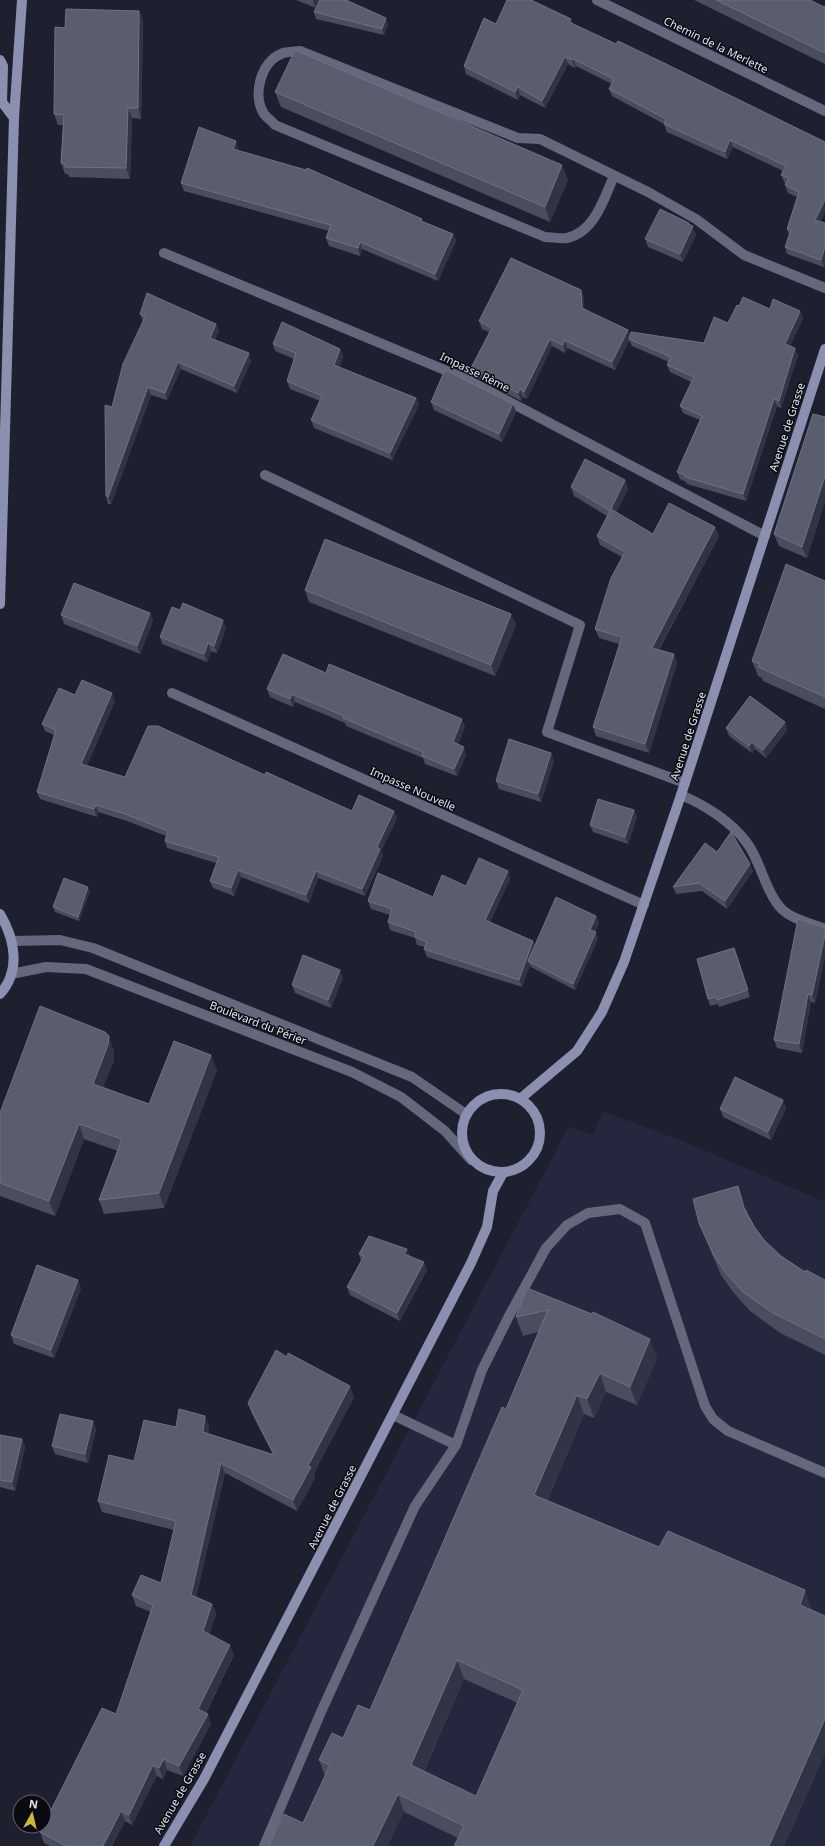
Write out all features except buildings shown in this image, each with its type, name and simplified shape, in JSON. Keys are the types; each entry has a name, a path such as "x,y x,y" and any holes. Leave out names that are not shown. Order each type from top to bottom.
{"street":[{"path":"0,604 14,118 22,0"},
{"name":"Chemin de la Merlette","path":"597,0 825,111"},
{"path":"614,176 594,219 580,232 566,238 545,237 275,125 264,113 259,98 260,79 268,64 282,54 300,51 518,138 540,139 614,176 696,219 744,255 825,288"},
{"path":"0,60 3,66 2,102 14,118"},
{"name":"Impasse Rème","path":"164,253 464,378 765,536"},
{"name":"Avenue de Grasse","path":"520,1099 577,1051 588,1037 602,1012 624,962 685,783 825,349"},
{"path":"265,475 580,625 547,732 685,783"},
{"name":"Impasse Nouvelle","path":"172,693 644,905"},
{"path":"681,795 694,801 726,822 747,843 779,907 792,916 825,929"},
{"path":"0,914 8,926 13,941 14,958 11,974 0,994"},
{"name":"Boulevard du Périer","path":"13,941 60,940 93,948 412,1077 466,1114"},
{"name":"Boulevard du Périer","path":"11,974 46,967 86,968 352,1072 401,1097 445,1131 471,1160"},
{"path":"496,1094 508,1094 520,1099 531,1107 537,1118 540,1130 539,1142 534,1154 526,1163 516,1170 503,1173 491,1172 480,1167 471,1160 465,1150 462,1138 462,1127 466,1114 483,1098 496,1094"},
{"name":"Avenue de Grasse","path":"164,1846 204,1779 393,1415 470,1263 487,1227 493,1191 503,1173"},
{"path":"264,1846 321,1712 415,1506 456,1445 482,1370 509,1316 546,1248 567,1225 588,1213 620,1209 645,1223 706,1406 713,1419 728,1431 825,1473"},
{"path":"393,1415 456,1445"}],"shaded area":[{"path":"603,1111 682,1141 825,1202 825,1846 190,1846 569,1126 593,1135"}]}
